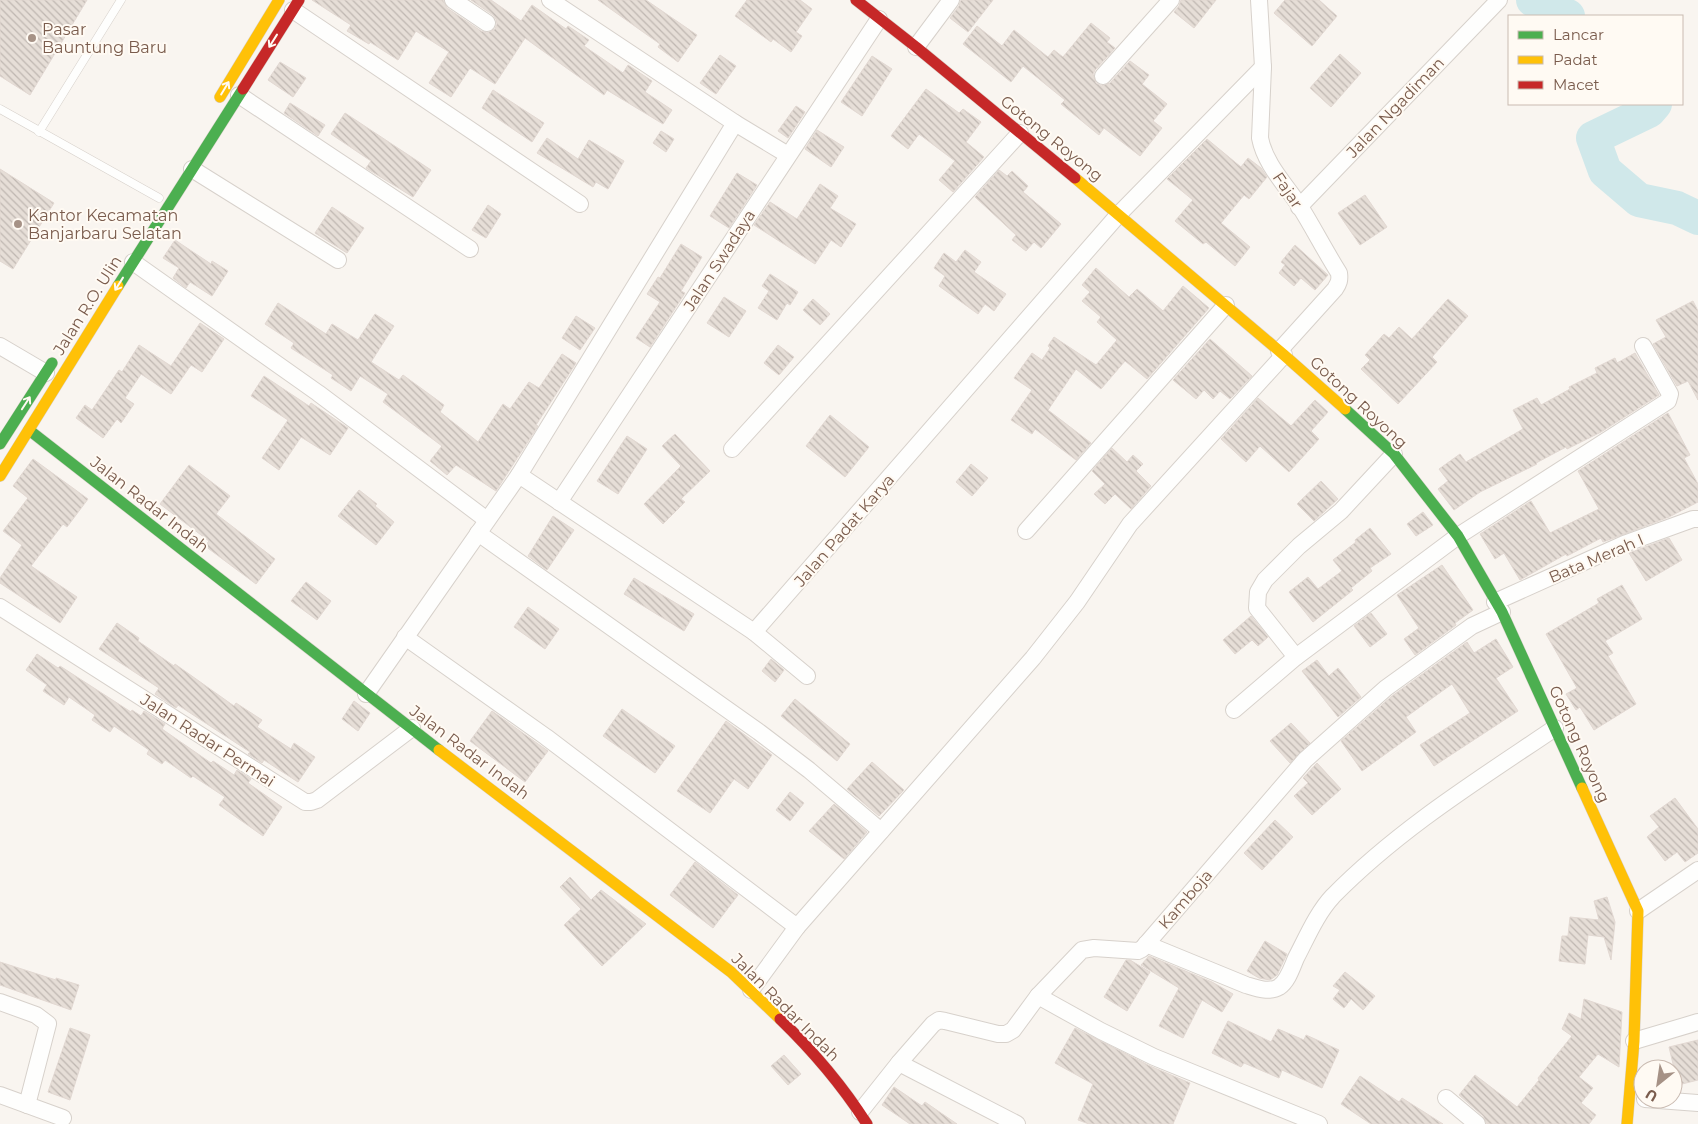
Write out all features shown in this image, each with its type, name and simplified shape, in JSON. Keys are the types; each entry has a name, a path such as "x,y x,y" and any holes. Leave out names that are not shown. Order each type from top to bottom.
{"street":[{"path":"216,103 279,0"},
{"path":"453,0 488,23"},
{"path":"550,0 736,123 788,155"},
{"name":"Gotong Royong","path":"856,0 1119,214 1281,353 1394,454 1458,536 1499,607 1638,910 1634,1041 1636,1059"},
{"path":"916,47 951,0"},
{"path":"1103,76 1171,0"},
{"name":"Fajar","path":"1259,0 1263,67 1260,132 1262,150 1339,273 1340,279 1339,284 1281,353"},
{"name":"Jalan Ngadiman","path":"1299,207 1495,4"},
{"path":"296,5 580,204"},
{"name":"Jalan R.O. Ulin","path":"0,476 296,5"},
{"name":"Jalan Swadaya","path":"559,502 879,18"},
{"name":"Jalan Padat Karya","path":"754,632 1119,214 1263,67"},
{"path":"239,95 470,249"},
{"path":"366,694 519,475 736,123"},
{"path":"732,449 1020,132"},
{"path":"192,169 338,260"},
{"path":"133,262 318,393 482,526 809,770 881,831"},
{"path":"1026,531 1226,305"},
{"path":"0,346 46,373"},
{"path":"1234,710 1296,656 1458,536 1668,401 1670,394 1643,346"},
{"path":"751,990 797,927 1033,658 1064,620 1130,524 1281,353"},
{"name":"Jalan R.O. Ulin","path":"0,444 56,357"},
{"name":"Jalan Radar Indah","path":"29,430 366,694 731,972 824,1065 864,1118"},
{"path":"1296,656 1257,608 1258,592 1265,580 1299,546 1341,511 1394,454"},
{"path":"519,475 754,632 807,676"},
{"name":"Bata Merah I","path":"1499,607 1624,544 1693,519 1698,519"},
{"name":"Jalan Radar Permai","path":"0,607 305,802 317,800 412,728"},
{"name":"Kamboja","path":"864,1118 899,1063 933,1024 939,1020 998,1034 1006,1034 1013,1030 1038,996 1082,950 1094,948 1138,951 1305,760 1386,688 1499,607"},
{"path":"405,638 546,737 797,927"},
{"path":"1146,944 1246,985 1259,989 1271,990 1278,988 1288,975 1320,913 1332,897 1394,840 1555,728"},
{"path":"1638,910 1698,870"},
{"path":"1038,996 1101,1031 1154,1057 1319,1124"},
{"path":"0,1002 36,1015 48,1024 27,1105"},
{"path":"1634,1041 1698,1022"},
{"path":"899,1063 1017,1124"},
{"path":"0,1095 63,1118"},
{"path":"1446,1098 1478,1124"},
{"path":"1683,1102 1698,1103"},
{"name":"Gotong Royong","path":"1627,1124 1634,1109"}],"lane":[{"path":"40,132 121,0"},
{"path":"0,109 159,198"}],"building":[{"name":"Pasar Bauntung Baru","path":"0,0 87,0 30,95 0,76"},
{"path":"312,0 443,0 447,8 487,33 495,29 496,19 471,0 491,0 521,21 532,5 566,29 568,26 589,40 584,46 623,73 628,65 652,81 645,92 672,110 663,124 607,90 604,95 525,38 495,84 470,68 451,97 429,83 449,52 416,31 398,60 370,42 369,44 347,31 351,25"},
{"path":"598,0 646,0 697,35 678,62 658,47 660,44"},
{"path":"747,0 800,0 812,9 796,32 802,36 791,52 773,39 771,42 735,16"},
{"path":"961,0 993,0 968,32 950,18"},
{"path":"1181,0 1216,0 1194,28 1174,12"},
{"path":"1285,0 1319,0 1337,16 1312,46 1274,13"},
{"path":"1091,23 1110,38 1107,42 1115,48 1095,70 1093,74 1096,83 1101,86 1110,83 1130,61 1149,75 1142,84 1167,104 1153,121 1162,128 1140,156 1104,128 1099,135 1061,104 1065,100 1023,66 1011,82 963,44 977,26 1002,46 1014,30 1048,57 1054,50 1063,57"},
{"path":"1340,54 1361,73 1331,107 1310,88"},
{"path":"720,55 736,66 716,94 700,83"},
{"path":"872,56 892,69 862,116 841,102"},
{"path":"280,62 306,78 293,97 268,80"},
{"path":"926,89 959,113 963,109 981,122 966,142 984,157 953,192 939,180 955,161 919,134 908,149 891,136"},
{"path":"493,90 544,123 532,142 482,108"},
{"path":"290,103 325,125 318,136 284,113"},
{"path":"796,106 805,112 788,138 778,131"},
{"path":"345,113 431,170 413,197 366,168 371,161 331,134"},
{"path":"817,130 844,147 831,167 805,149"},
{"path":"661,131 674,139 666,152 653,143"},
{"path":"547,138 578,159 589,140 624,161 608,189 596,182 593,187 537,153"},
{"path":"1207,139 1241,167 1248,158 1261,168 1267,177 1249,199 1244,195 1221,223 1250,247 1235,266 1206,242 1203,244 1175,221 1193,200 1167,179"},
{"path":"0,169 54,203 13,269 0,261"},
{"path":"999,170 1007,176 1012,171 1028,186 1023,192 1061,224 1041,248 1034,242 1026,251 1012,240 1016,235 975,197"},
{"path":"737,173 757,185 729,228 710,216"},
{"path":"820,184 838,196 830,208 856,224 841,247 831,240 815,264 754,225 770,202 797,219"},
{"path":"1365,195 1387,227 1360,245 1338,213"},
{"path":"488,205 501,214 486,238 472,230"},
{"path":"332,207 364,228 347,253 315,233"},
{"path":"175,240 211,264 212,261 228,271 212,296 190,282 186,288 173,278 179,268 163,258"},
{"path":"681,244 702,257 681,291 685,293 650,347 636,338 660,302 647,294 658,277 660,278"},
{"path":"1295,245 1328,275 1315,290 1301,278 1294,286 1279,273 1285,265 1281,262"},
{"path":"965,250 981,262 974,272 1006,294 994,311 985,304 978,314 939,286 945,276 934,268 944,253 956,262"},
{"path":"1096,268 1129,297 1137,289 1163,311 1183,286 1209,308 1147,379 1125,361 1101,389 1076,369 1048,410 1091,443 1076,460 1035,429 1032,434 1011,420 1032,390 1014,378 1032,353 1042,360 1050,348 1048,346 1054,337 1096,365 1117,340 1097,322 1101,317 1082,301 1090,292 1082,285"},
{"path":"770,274 798,292 790,305 787,303 777,320 758,308 769,291 762,286"},
{"path":"724,297 746,311 729,337 707,323"},
{"path":"813,299 830,314 820,325 803,310"},
{"path":"1448,299 1468,316 1432,357 1437,362 1398,404 1361,369 1370,360 1365,355 1384,334 1389,338 1399,327 1412,339"},
{"path":"1693,301 1698,311 1698,400 1688,381 1677,386 1653,344 1666,337 1656,320"},
{"path":"278,303 326,334 332,324 358,340 375,314 394,326 371,362 399,380 403,375 444,405 440,412 478,442 503,404 510,409 529,382 539,388 562,354 576,363 496,491 456,465 447,475 430,461 442,446 383,402 388,394 360,376 351,391 331,378 333,375 291,348 294,343 265,324"},
{"path":"576,316 595,328 580,350 562,338"},
{"path":"200,323 224,339 202,372 191,365 171,394 141,374 125,398 134,404 121,423 117,419 103,438 76,418 85,405 92,410 119,370 122,372 139,345 171,366"},
{"path":"1210,339 1252,376 1230,399 1220,391 1213,399 1204,390 1196,399 1173,380"},
{"path":"778,345 794,357 779,375 764,363"},
{"path":"1635,353 1659,395 1601,432 1567,449 1566,447 1537,464 1480,492 1454,510 1438,489 1448,481 1439,469 1460,454 1466,462 1523,429 1513,410 1537,398 1541,405 1570,389 1569,387 1597,373 1595,368 1615,358 1617,363"},
{"path":"264,376 309,406 311,403 348,428 330,455 301,437 279,470 262,458 288,420 251,396"},
{"path":"1258,398 1291,426 1315,400 1328,412 1311,431 1319,439 1289,472 1260,446 1246,462 1221,439"},
{"path":"1668,413 1690,455 1684,458 1698,484 1698,502 1669,517 1603,542 1601,538 1567,556 1566,554 1520,580 1504,553 1495,559 1480,534 1531,501 1550,533 1599,509 1578,471"},
{"path":"830,415 869,447 845,477 806,446"},
{"path":"675,434 710,471 681,499 685,502 663,524 644,504 681,466 662,446"},
{"path":"627,436 647,449 618,494 597,481"},
{"path":"1112,448 1127,462 1133,455 1143,464 1136,471 1151,486 1131,509 1115,494 1105,504 1094,494 1105,484 1092,471"},
{"path":"33,459 88,499 67,527 63,524 31,566 77,597 60,623 0,583 0,578 22,545 3,531 28,498 13,486"},
{"path":"971,464 988,478 972,496 956,482"},
{"path":"189,465 230,496 216,514 275,559 256,584 205,546 209,541 160,504"},
{"path":"1321,481 1338,499 1314,521 1297,504"},
{"path":"359,490 377,504 375,506 394,522 376,545 338,516"},
{"path":"1423,512 1433,525 1416,536 1407,524"},
{"path":"553,516 574,530 547,570 528,556"},
{"path":"1370,528 1391,554 1370,568 1372,571 1351,588 1353,590 1313,622 1289,592 1308,577 1318,589 1342,571 1333,560"},
{"path":"1669,538 1682,560 1646,581 1629,553"},
{"path":"1442,565 1473,610 1415,655 1404,639 1419,628 1397,595"},
{"path":"634,578 694,614 684,631 624,594"},
{"path":"306,582 331,601 317,620 291,601"},
{"path":"1622,585 1642,619 1605,641 1613,653 1608,656 1636,704 1594,730 1580,707 1576,710 1566,694 1577,688 1546,634 1599,603 1597,599"},
{"path":"528,607 559,629 545,649 514,627"},
{"path":"1371,613 1387,634 1370,647 1354,626"},
{"path":"1251,616 1268,637 1258,646 1252,640 1235,654 1223,640"},
{"path":"117,623 139,638 138,641 174,666 175,664 234,706 236,703 262,720 257,727 291,749 294,743 315,757 298,782 264,760 262,763 248,754 250,752 178,705 176,708 155,694 159,688 99,649"},
{"path":"1496,639 1513,667 1496,678 1518,711 1434,766 1420,745 1470,713 1452,684 1406,717 1416,732 1362,771 1341,741 1392,696 1467,642 1474,653"},
{"path":"37,654 58,668 60,666 131,712 132,710 141,716 144,711 165,724 162,729 211,763 213,761 234,775 237,770 251,779 248,783 282,807 263,836 219,805 225,797 193,776 191,778 165,760 162,764 147,754 149,750 114,726 110,732 92,720 95,715 69,697 64,705 43,691 47,685 26,670"},
{"path":"771,659 784,670 775,682 762,671"},
{"path":"1317,660 1329,676 1338,668 1361,697 1338,717 1302,671"},
{"path":"795,699 850,744 837,761 781,716"},
{"path":"354,701 370,713 358,731 342,719"},
{"path":"622,709 675,746 655,773 603,736"},
{"path":"492,711 548,751 525,782 470,741"},
{"path":"726,721 772,755 748,789 734,779 710,813 677,791"},
{"path":"1291,723 1310,743 1290,763 1270,741"},
{"path":"872,762 904,790 879,816 847,789"},
{"path":"1317,763 1341,789 1312,815 1294,796 1308,783 1303,778"},
{"path":"790,792 804,803 790,821 776,810"},
{"path":"1675,798 1698,829 1698,853 1685,862 1677,852 1665,861 1647,837 1659,827 1650,816"},
{"path":"834,804 867,832 844,859 809,831"},
{"path":"1275,820 1293,837 1262,870 1244,853"},
{"path":"695,862 738,895 713,928 670,895"},
{"path":"570,877 591,900 601,890 646,924 602,966 564,925 581,909 560,887"},
{"path":"1607,897 1615,922 1611,960 1604,937 1588,935 1585,964 1559,961 1562,936 1568,936 1570,917 1599,920 1594,901"},
{"path":"1265,941 1287,954 1277,975 1270,980 1259,978 1247,971"},
{"path":"1149,956 1212,982 1233,994 1222,1012 1202,1000 1183,1038 1159,1026 1179,988 1141,965"},
{"path":"1126,960 1130,960 1150,972 1127,1011 1104,997"},
{"path":"0,962 56,980 56,978 79,985 71,1010 0,985"},
{"path":"1345,972 1375,996 1363,1010 1351,999 1344,1008 1333,999 1340,990 1333,986"},
{"path":"1584,999 1622,1012 1619,1067 1598,1054 1579,1077 1593,1088 1581,1103 1596,1115 1589,1124 1487,1124 1483,1116 1459,1095 1475,1075 1517,1107 1572,1036 1562,1029 1569,1013 1581,1019"},
{"path":"1228,1021 1271,1042 1278,1029 1304,1040 1306,1035 1339,1050 1322,1088 1282,1070 1279,1078 1244,1063 1241,1067 1212,1053"},
{"path":"70,1028 90,1035 70,1100 48,1092"},
{"path":"1075,1028 1150,1066 1190,1083 1173,1124 1089,1124 1078,1120 1093,1084 1055,1063"},
{"path":"1698,1040 1698,1080 1683,1084 1683,1059 1672,1059 1669,1047"},
{"path":"784,1055 801,1074 788,1085 771,1066"},
{"path":"1360,1076 1399,1102 1402,1098 1443,1124 1371,1124 1341,1104"},
{"path":"894,1087 922,1106 925,1102 957,1124 910,1124 882,1105"}],"waterway":[{"path":"1533,0 1566,15"},
{"path":"1654,105 1649,111 1593,138 1605,171 1639,200 1677,208 1698,218"}],"traffic: fast":[{"path":"118,286 243,89"},
{"path":"0,444 52,363"},
{"path":"1345,409 1394,454 1458,536 1502,612 1582,788"},
{"path":"29,430 439,750"}],"traffic: slow":[{"path":"220,97 279,0"},
{"path":"1075,178 1345,409"},
{"path":"0,476 118,286"},
{"path":"439,750 731,972 780,1019"},
{"path":"1582,788 1638,911 1634,1041 1627,1124"}],"traffic: jam":[{"path":"243,89 299,0"},
{"path":"856,0 1075,178"},
{"path":"780,1019 826,1069 848,1096 867,1124"}],"place":[{"name":"Pasar Bauntung Baru","path":"32,38"},
{"name":"Kantor Kecamatan Banjarbaru Selatan","path":"18,224"}]}
